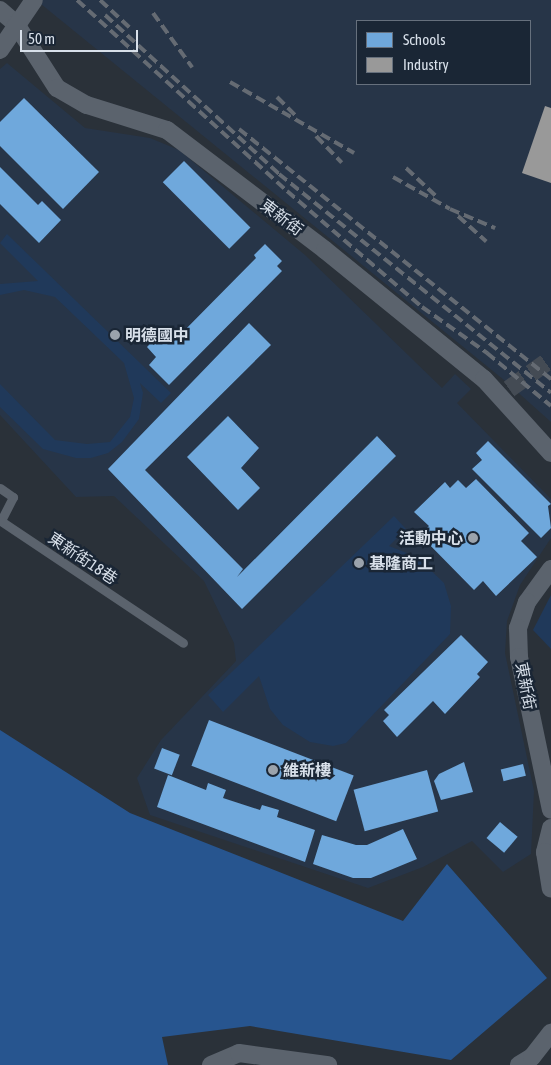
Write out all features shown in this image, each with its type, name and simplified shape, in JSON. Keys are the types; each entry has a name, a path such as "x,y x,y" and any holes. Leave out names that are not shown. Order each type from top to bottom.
{"street":[{"path":"0,50 31,3"},
{"name":"東新街","path":"0,10 16,24 57,88 87,105 167,130 325,250 484,379 505,393 551,453"},
{"name":"東新街","path":"551,569 527,602 518,628 519,657 551,810"},
{"path":"551,828 545,852 551,889"},
{"path":"519,1065 532,1057 551,1034"},
{"path":"211,1065 239,1054 328,1065"}],"lane":[{"name":"東新街18巷","path":"0,488 13,497 1,521 183,643"}],"shaded area":[{"path":"36,0 551,0 551,422 504,380"},
{"name":"基隆商工","path":"7,63 85,128 150,138 179,150 305,255 442,388 455,374 471,389 457,403 551,499 551,538 520,585 507,621 505,653 534,791 531,854 503,872 472,841 423,867 368,888 150,815 137,778 161,740 236,661 234,643 204,581 114,496 76,497 0,415 0,69"},
{"path":"7,234 171,393 161,403 140,383 143,393 139,419 122,442 108,453 91,458 76,458 43,449 0,407 0,384 55,440 87,444 110,442 130,417 134,398 124,363 55,297 24,290 0,295 0,284 38,281 0,243"},
{"path":"394,516 406,529 389,546 417,557 444,583 451,606 450,634 346,743 333,746 310,742 283,725 270,709 259,676 223,712 208,695"},
{"path":"551,595 551,649 533,630"},
{"path":"0,730 130,813 403,921 447,864 547,978 451,1060 250,1026 162,1037 168,1065 0,1065"}],"building: Schools":[{"path":"24,98 99,172 63,209 0,146 0,122"},
{"path":"184,161 250,227 229,249 163,182"},
{"path":"0,167 38,205 42,201 61,220 39,243 0,204"},
{"path":"265,244 282,261 277,266 282,271 169,385 149,365 156,357 147,347 163,330 174,341 256,258 254,255"},
{"path":"249,323 271,345 145,470 243,569 237,577 377,436 396,456 242,609 108,469"},
{"path":"228,416 259,448 241,468 260,488 238,510 187,457"},
{"path":"488,441 551,504 548,506 551,528 541,538 472,469 482,460 476,453"},
{"name":"活動中心","path":"476,479 529,533 521,541 537,557 496,596 483,581 474,590 420,535 429,526 414,512 445,482 450,488 458,480 466,488"},
{"path":"461,635 488,662 477,674 480,677 445,714 433,701 397,737 383,721 389,715 384,710"},
{"name":"維新樓","path":"209,720 354,776 336,821 191,766"},
{"path":"162,748 180,755 172,775 154,769"},
{"path":"464,762 473,792 441,800 434,781 439,774"},
{"path":"523,764 526,776 504,781 501,770"},
{"path":"427,770 438,812 365,831 354,790"},
{"path":"168,775 206,790 208,783 226,790 223,798 260,810 262,805 279,810 277,817 315,830 305,862 157,807"},
{"path":"500,822 518,837 504,853 487,838"},
{"path":"403,829 417,859 371,878 353,878 313,864 322,835 356,845 367,845"}],"building: Industry":[{"path":"545,106 551,108 551,183 522,173"}],"tunnel":[{"path":"509,389 551,359"}],"railway":[{"path":"77,0 287,191 422,307 487,353 551,406"},
{"path":"100,0 129,27"},
{"path":"153,13 192,67"},
{"path":"105,15 279,174 551,393"},
{"path":"230,82 354,153"},
{"path":"277,97 296,116"},
{"path":"239,129 551,379"},
{"path":"316,136 342,163"},
{"path":"406,168 437,197"},
{"path":"393,177 450,209 495,228"},
{"path":"458,216 486,241"}],"place":[{"name":"明德國中","path":"115,335"},
{"name":"活動中心","path":"473,538"},
{"name":"基隆商工","path":"359,563"},
{"name":"維新樓","path":"273,770"}]}
